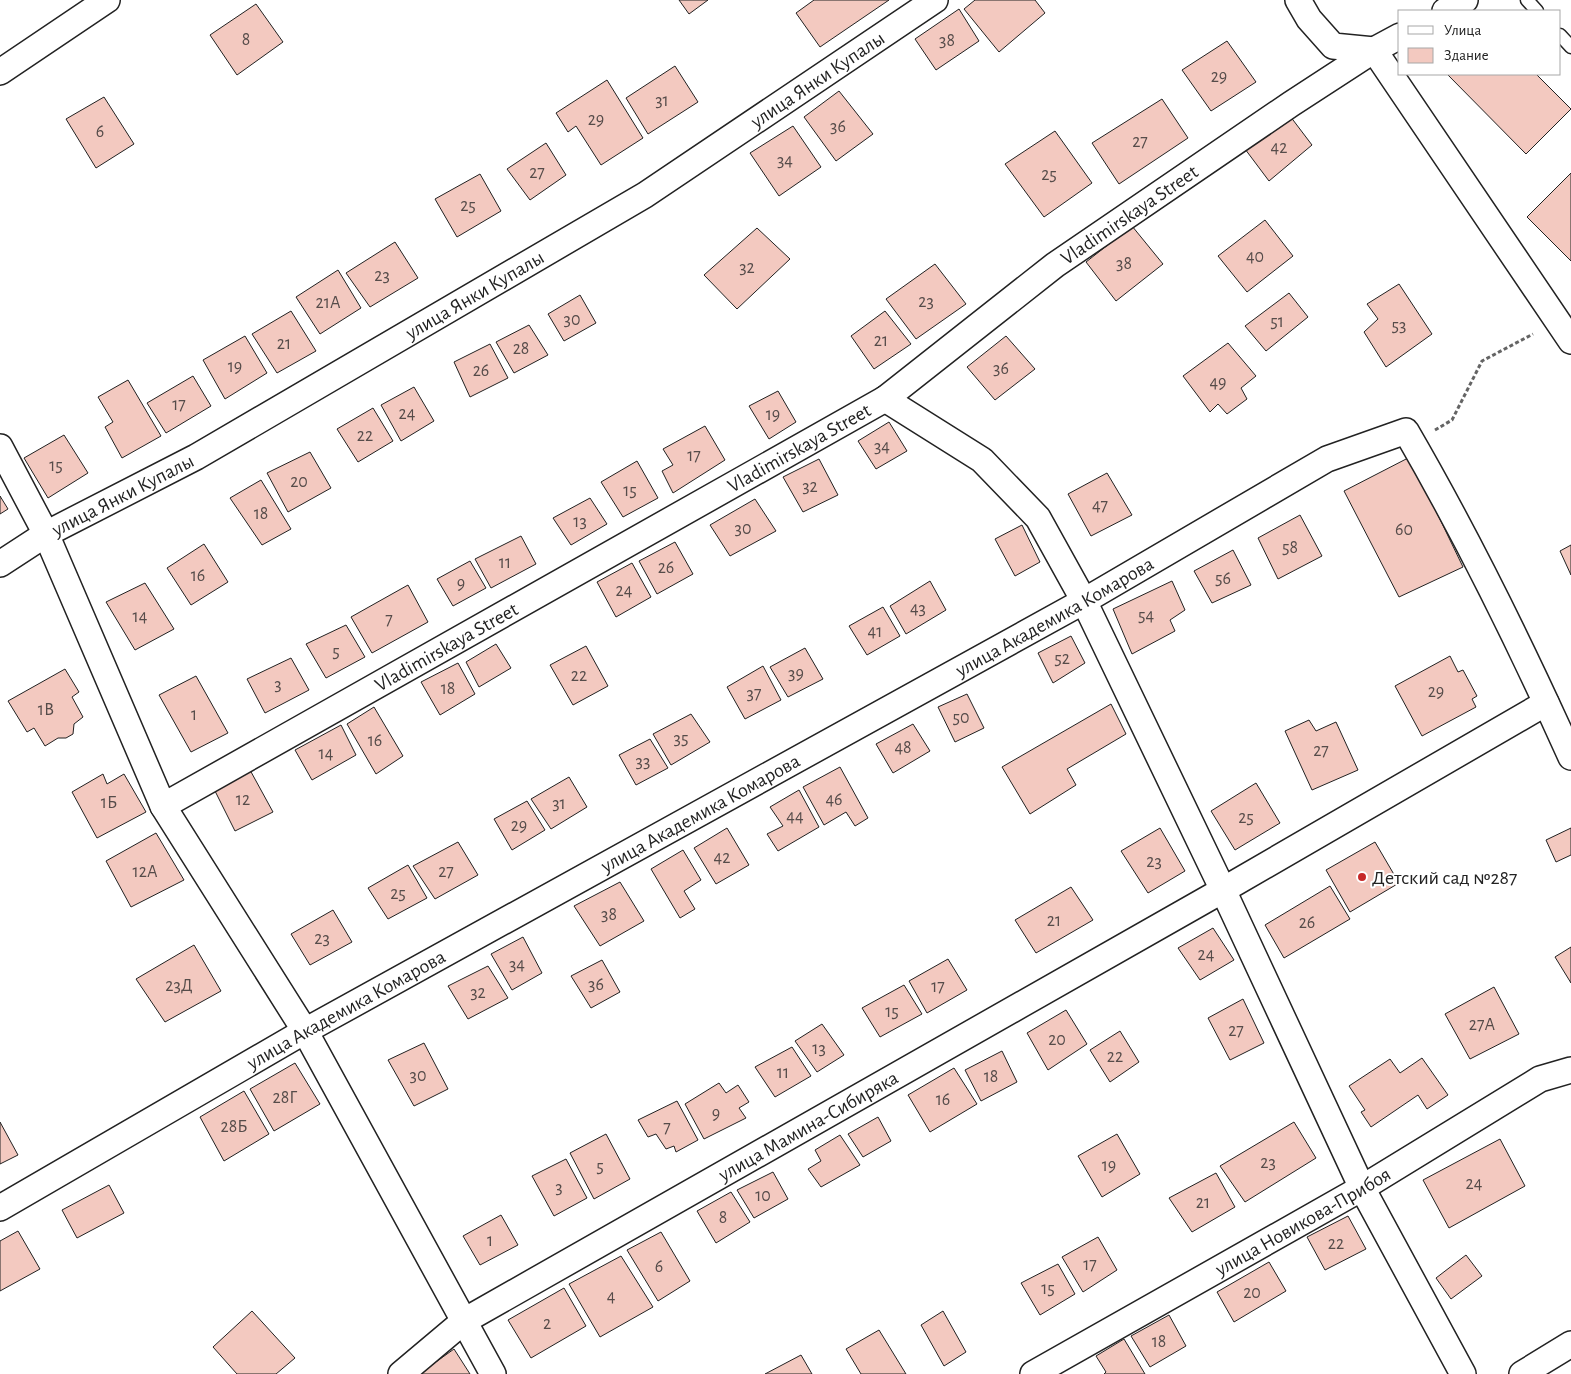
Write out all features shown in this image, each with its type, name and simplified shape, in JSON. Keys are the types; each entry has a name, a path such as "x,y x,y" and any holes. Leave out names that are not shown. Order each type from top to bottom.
{"street":[{"path":"0,72 107,0"},
{"name":"улица Янки Купалы","path":"0,564 46,534 196,457 645,195 934,0"},
{"path":"1298,0 1309,19 1333,46 1374,50 1564,331"},
{"path":"1447,10 1465,0"},
{"name":"Vladimirskaya Street","path":"163,806 886,399 1055,265 1291,104 1374,50 1398,37"},
{"path":"886,399 982,460 1038,518 1084,601 1223,890 1362,1188 1463,1374"},
{"path":"1409,436 1456,520 1571,757"},
{"name":"улица Академика Комарова","path":"0,1208 305,1031 1084,601 1327,459 1409,436"},
{"path":"0,447 46,534 163,806 305,1031 493,1374"},
{"name":"улица Мамина-Сибиряка","path":"401,1374 464,1321 1223,890 1546,703"},
{"name":"улица Новикова-Прибоя","path":"1033,1374 1362,1188 1540,1079 1571,1070"},
{"path":"1522,1374 1571,1344"}],"lane":[{"path":"1526,0 1536,10"},
{"path":"1561,36 1571,47"}],"path":[{"path":"1409,436 1452,420 1482,361 1564,331"}],"building":[{"path":"679,0 708,0 689,14"},
{"path":"814,0 889,0 820,47 796,13"},
{"path":"975,0 1035,0 1045,13 999,52 964,9"},
{"path":"256,4 283,42 237,75 210,35"},
{"path":"959,9 979,41 936,70 915,39"},
{"path":"1227,41 1256,82 1211,111 1182,70"},
{"path":"675,66 698,102 648,134 626,98"},
{"path":"1448,75 1537,75 1571,109 1526,154"},
{"path":"607,80 643,138 601,165 576,126 568,132 556,113"},
{"path":"839,91 873,134 836,161 804,117"},
{"path":"104,97 134,144 96,168 66,119"},
{"path":"1162,99 1188,138 1119,184 1092,143"},
{"path":"1290,116 1312,145 1269,181 1245,149"},
{"path":"793,126 821,167 779,196 750,153"},
{"path":"1055,131 1092,183 1044,217 1005,164"},
{"path":"546,143 566,175 530,200 507,169"},
{"path":"1571,173 1571,261 1527,217"},
{"path":"480,174 501,211 457,237 435,199"},
{"path":"1265,220 1293,256 1247,292 1218,256"},
{"path":"1132,226 1163,264 1116,301 1086,262"},
{"path":"757,228 790,259 737,309 704,275"},
{"path":"395,242 418,278 370,307 346,273"},
{"path":"935,264 966,304 916,339 886,299"},
{"path":"338,270 361,308 320,334 296,297"},
{"path":"1399,284 1432,334 1386,367 1364,332 1378,319 1367,304"},
{"path":"1289,293 1308,317 1266,351 1245,326"},
{"path":"580,295 596,323 564,341 548,314"},
{"path":"291,311 316,351 277,373 252,334"},
{"path":"885,311 911,344 874,369 851,336"},
{"path":"529,325 548,355 514,373 496,342"},
{"path":"245,336 267,373 225,399 203,360"},
{"path":"1006,336 1035,369 995,400 967,367"},
{"path":"1228,343 1256,376 1241,388 1247,399 1227,414 1218,404 1210,412 1183,376"},
{"path":"490,344 508,378 470,397 454,362"},
{"path":"193,376 211,406 166,433 147,403"},
{"path":"128,380 161,436 122,458 105,427 113,422 98,397"},
{"path":"414,387 434,421 401,441 381,405"},
{"path":"778,391 796,422 769,439 749,406"},
{"path":"373,408 393,441 358,462 337,429"},
{"path":"889,422 907,451 876,469 858,441"},
{"path":"705,426 725,460 673,493 662,471 673,465 663,449"},
{"path":"64,435 88,473 48,498 24,458"},
{"path":"310,452 331,488 288,512 267,473"},
{"path":"1410,457 1463,567 1399,597 1344,491"},
{"path":"819,459 838,495 803,512 783,477"},
{"path":"637,461 658,498 623,517 601,482"},
{"path":"1107,473 1132,515 1091,536 1068,494"},
{"path":"261,480 291,529 262,545 230,498"},
{"path":"0,496 8,509 0,514"},
{"path":"590,498 607,524 571,545 553,518"},
{"path":"755,499 776,531 730,556 710,525"},
{"path":"1300,515 1322,556 1278,579 1258,538"},
{"path":"1022,525 1040,562 1015,576 995,539"},
{"path":"521,536 536,564 491,588 475,559"},
{"path":"675,542 693,574 657,594 639,561"},
{"path":"204,544 228,582 191,605 167,568"},
{"path":"1571,545 1571,575 1560,551"},
{"path":"1233,550 1251,585 1212,603 1194,571"},
{"path":"470,561 486,588 453,606 437,579"},
{"path":"632,563 651,597 616,617 597,582"},
{"path":"930,581 946,610 906,634 890,606"},
{"path":"1172,581 1185,610 1170,620 1175,631 1132,654 1113,609"},
{"path":"145,583 174,629 135,650 106,602"},
{"path":"408,585 428,622 372,653 351,617"},
{"path":"883,607 900,636 867,655 849,626"},
{"path":"346,625 365,657 326,678 306,644"},
{"path":"1071,636 1085,663 1053,683 1038,653"},
{"path":"496,644 511,668 479,687 466,662"},
{"path":"586,646 608,686 573,705 550,665"},
{"path":"805,648 823,679 788,697 770,667"},
{"path":"1450,656 1458,672 1463,670 1477,696 1472,699 1476,707 1422,736 1395,686"},
{"path":"291,658 309,690 265,713 247,679"},
{"path":"458,663 475,694 440,715 421,682"},
{"path":"763,666 781,700 745,719 727,687"},
{"path":"65,669 79,692 72,697 83,717 74,724 73,734 66,738 58,738 45,746 34,728 27,732 8,701"},
{"path":"196,676 228,733 191,752 159,695"},
{"path":"967,694 984,728 955,742 938,707"},
{"path":"1111,704 1126,734 1067,769 1076,785 1030,814 1002,767"},
{"path":"374,707 403,756 376,774 347,724"},
{"path":"691,714 710,742 671,765 653,734"},
{"path":"1309,720 1316,731 1336,722 1358,770 1312,790 1285,731"},
{"path":"913,724 930,751 893,773 876,744"},
{"path":"341,725 356,755 312,780 295,750"},
{"path":"650,739 668,768 636,785 619,755"},
{"path":"840,767 868,818 855,826 846,812 824,825 803,787"},
{"path":"250,770 273,812 235,831 213,787"},
{"path":"103,774 107,784 124,774 146,812 97,838 72,792"},
{"path":"569,777 587,807 551,829 531,799"},
{"path":"1256,783 1280,823 1235,850 1211,811"},
{"path":"799,790 819,827 778,851 767,834 783,826 770,807"},
{"path":"527,801 545,830 512,850 494,819"},
{"path":"727,828 749,865 716,884 694,848"},
{"path":"1160,828 1185,871 1148,893 1121,851"},
{"path":"1571,828 1571,855 1556,862 1546,840"},
{"path":"156,833 184,880 131,907 106,861"},
{"path":"458,842 478,875 435,899 413,866"},
{"name":"Детский сад №287","path":"1375,842 1399,883 1350,912 1326,870"},
{"path":"683,850 701,880 684,891 695,909 680,918 651,869"},
{"path":"408,865 427,898 388,919 368,888"},
{"path":"620,882 644,921 600,946 574,906"},
{"path":"1330,886 1350,919 1284,958 1265,925"},
{"path":"1071,887 1093,920 1036,953 1015,920"},
{"path":"333,910 352,942 310,965 291,934"},
{"path":"1213,928 1234,960 1200,980 1178,948"},
{"path":"523,937 542,973 512,990 491,954"},
{"path":"194,945 221,991 165,1022 136,979"},
{"path":"1571,947 1571,983 1555,957"},
{"path":"948,959 967,990 927,1013 909,981"},
{"path":"602,960 620,992 591,1008 571,976"},
{"path":"488,966 508,998 468,1019 448,986"},
{"path":"904,985 922,1014 880,1037 862,1008"},
{"path":"1494,987 1519,1034 1470,1059 1445,1014"},
{"path":"1243,999 1264,1043 1230,1060 1208,1018"},
{"path":"1066,1010 1087,1044 1048,1070 1027,1033"},
{"path":"822,1024 844,1055 817,1072 795,1041"},
{"path":"1120,1031 1139,1062 1110,1082 1090,1050"},
{"path":"424,1043 448,1089 414,1106 388,1060"},
{"path":"792,1047 811,1076 775,1097 755,1067"},
{"path":"1002,1051 1017,1082 981,1101 965,1070"},
{"path":"1422,1058 1448,1095 1427,1109 1418,1095 1371,1127 1361,1112 1365,1110 1349,1086 1390,1059 1400,1073"},
{"path":"295,1063 320,1104 274,1131 250,1089"},
{"path":"954,1068 977,1104 930,1132 908,1095"},
{"path":"719,1083 726,1093 738,1085 749,1102 739,1108 746,1118 704,1139 685,1104"},
{"path":"244,1091 269,1134 224,1161 200,1117"},
{"path":"677,1101 698,1140 676,1152 674,1146 666,1149 656,1134 648,1137 638,1120"},
{"path":"878,1117 891,1141 863,1157 848,1134"},
{"path":"0,1122 18,1155 0,1164"},
{"path":"1294,1122 1316,1158 1245,1202 1220,1166"},
{"path":"606,1134 630,1179 594,1199 570,1153"},
{"path":"1117,1134 1140,1174 1102,1197 1078,1156"},
{"path":"840,1135 860,1165 821,1187 808,1169 821,1161 815,1150"},
{"path":"1500,1139 1525,1186 1449,1228 1423,1180"},
{"path":"566,1159 587,1198 554,1216 532,1176"},
{"path":"773,1172 788,1199 754,1218 737,1190"},
{"path":"1216,1173 1235,1207 1192,1232 1169,1198"},
{"path":"109,1185 124,1213 77,1238 62,1210"},
{"path":"731,1192 750,1222 716,1243 697,1211"},
{"path":"501,1215 518,1245 480,1265 463,1236"},
{"path":"1348,1216 1366,1249 1325,1270 1307,1237"},
{"path":"18,1231 40,1269 0,1291 0,1241"},
{"path":"661,1232 690,1281 658,1301 627,1250"},
{"path":"1098,1237 1117,1270 1083,1292 1062,1257"},
{"path":"1466,1255 1482,1276 1451,1299 1436,1278"},
{"path":"621,1256 653,1307 600,1337 569,1284"},
{"path":"1269,1262 1286,1291 1234,1322 1217,1292"},
{"path":"1058,1264 1075,1294 1040,1315 1021,1283"},
{"path":"564,1288 586,1326 531,1358 508,1320"},
{"path":"252,1311 295,1358 276,1374 237,1374 213,1347"},
{"path":"943,1311 966,1352 944,1366 921,1325"},
{"path":"1169,1315 1186,1346 1150,1367 1131,1336"},
{"path":"879,1330 906,1374 861,1374 846,1349"},
{"path":"1124,1339 1145,1374 1104,1374 1106,1372 1096,1356"},
{"path":"454,1349 470,1374 419,1374"},
{"path":"801,1355 812,1374 765,1374"}],"place":[{"name":"Детский сад №287","path":"1362,877"}]}
